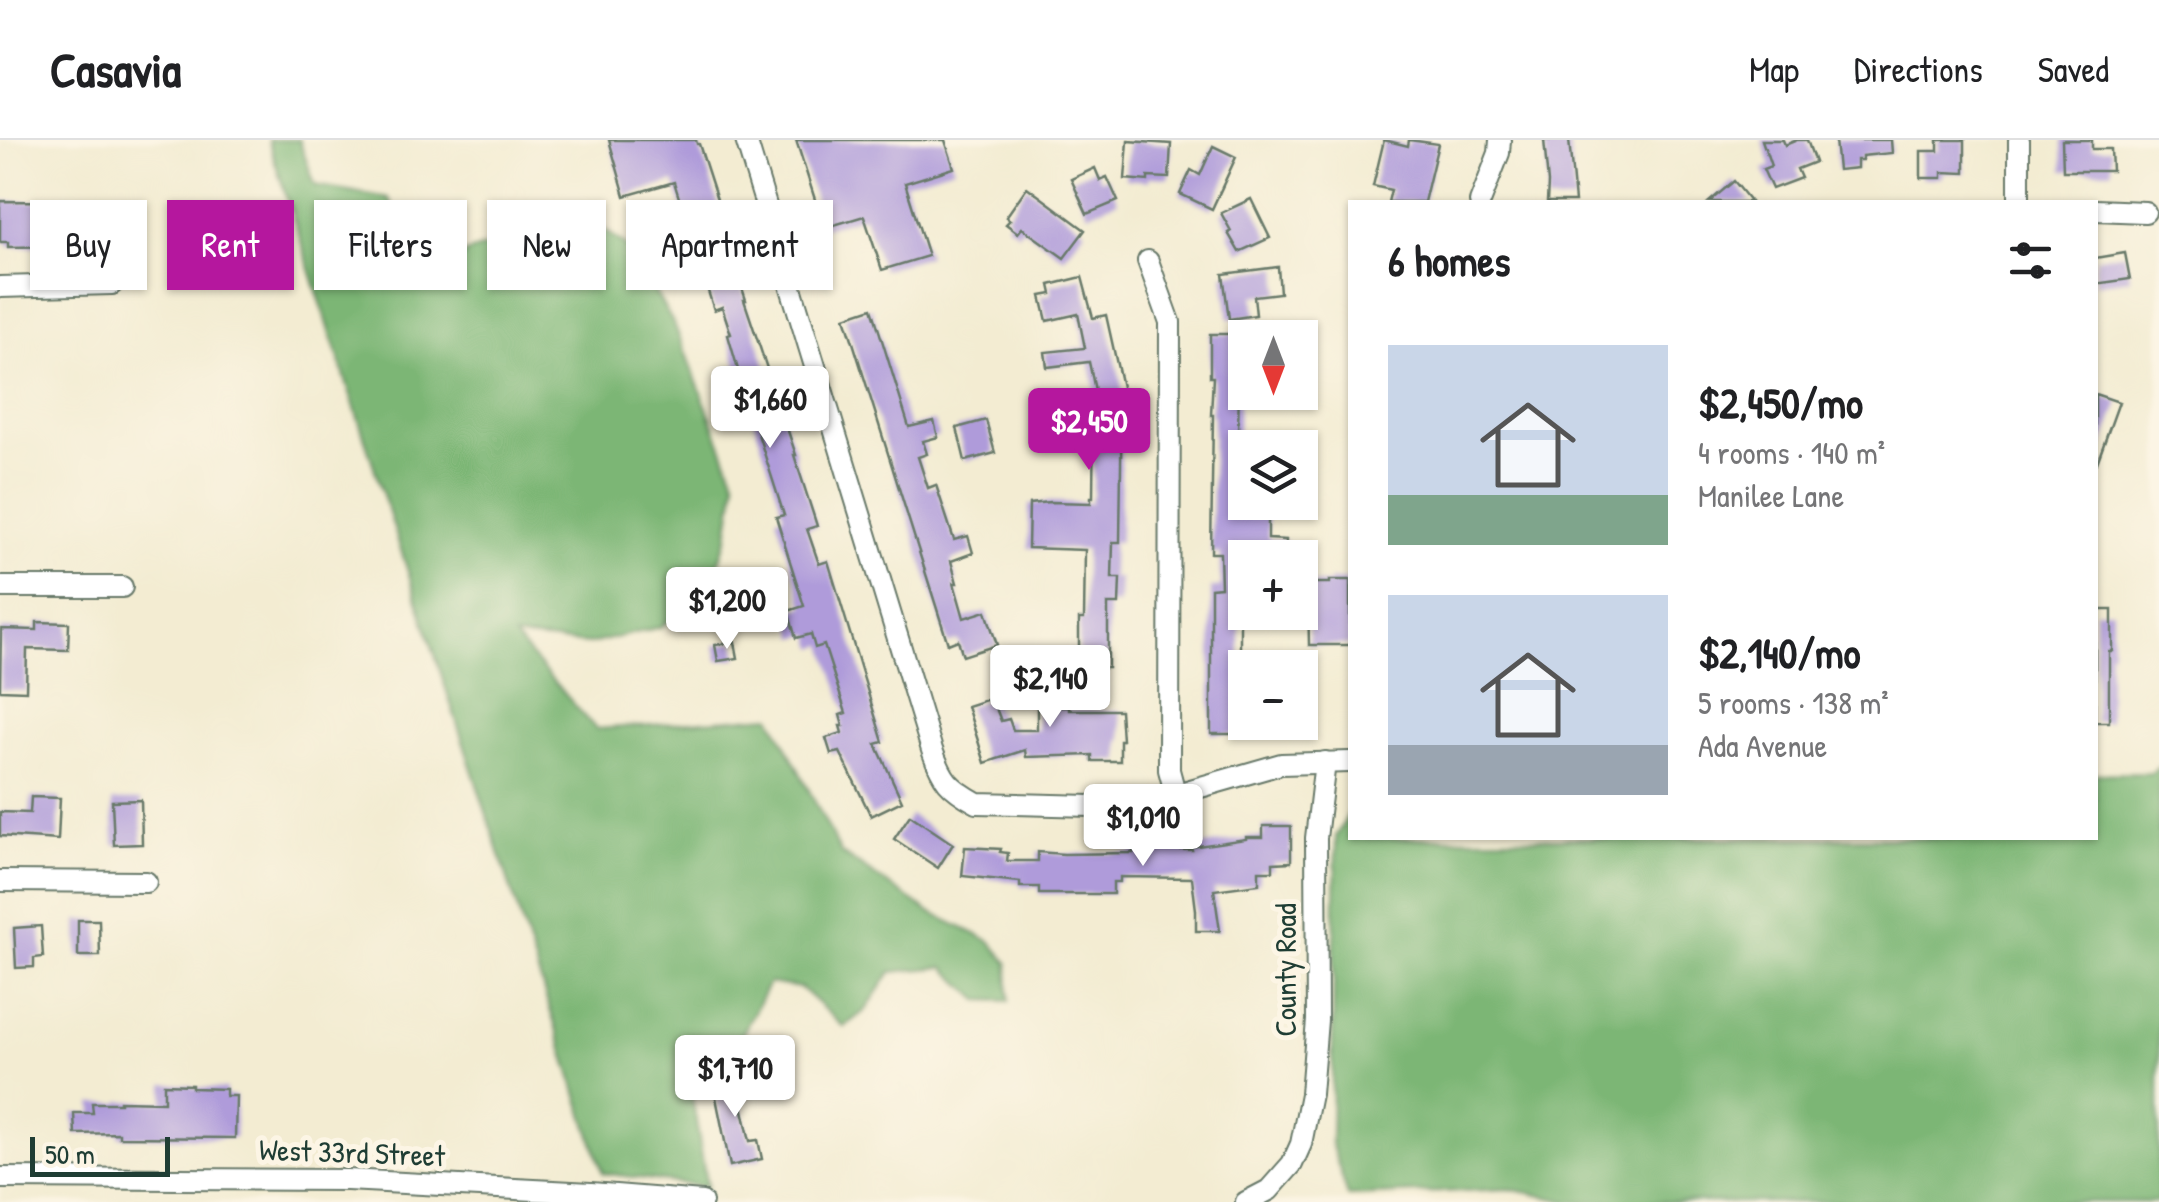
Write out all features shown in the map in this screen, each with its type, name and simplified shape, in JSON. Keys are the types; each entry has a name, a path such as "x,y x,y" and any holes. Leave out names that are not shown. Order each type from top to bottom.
{"street":[{"path":"746,140 943,780 977,803 1131,807 1281,764 1348,762"},
{"path":"1481,200 1499,154 1500,140"},
{"path":"2018,140 2019,200"},
{"path":"2098,210 2145,212"},
{"path":"1148,262 1170,322 1169,770 1176,796"},
{"path":"0,287 30,286"},
{"path":"0,587 122,587"},
{"name":"County Road","path":"1274,1196 1301,1144 1315,1059 1315,849 1325,762"},
{"path":"0,881 146,882"},
{"name":"West 33rd Street","path":"0,1178 347,1180 702,1202"},
{"path":"1246,1202 1274,1196"}],"green space":[{"path":"268,140 299,140 315,185 389,200 314,200 314,282 294,220 294,200 287,200"},
{"path":"606,231 626,246 626,290 654,290 675,326 736,482 728,536 708,592 660,627 590,644 514,637 596,729 771,716 841,853 929,912 990,941 1008,963 1009,1001 979,1000 944,967 891,972 866,1010 844,1027 801,988 769,983 733,1052 687,1066 707,1187 603,1173 317,290 467,290 467,252 487,246 487,290 606,290"},
{"path":"2159,767 2159,1202 1570,1202 1510,1189 1348,1196 1331,1143 1336,836 1348,815 1348,840 2098,840 2098,774 2151,773"}],"building":[{"path":"609,140 696,140 717,200 680,200 674,182 625,196"},
{"path":"796,140 945,140 954,168 905,183 928,256 882,270 864,216 833,225 833,200 815,200"},
{"path":"1384,140 1408,146 1409,140 1438,144 1424,200 1388,200 1391,190 1373,186"},
{"path":"1544,140 1569,140 1575,200 1547,200"},
{"path":"1762,140 1783,140 1785,145 1807,140 1815,162 1797,169 1801,178 1772,189 1763,169 1771,166"},
{"path":"1835,140 1891,140 1892,153 1862,156 1862,160 1857,160 1857,168 1838,170"},
{"path":"1938,140 1965,140 1965,173 1942,172 1942,178 1921,178 1921,151 1938,151"},
{"path":"2062,140 2092,140 2092,149 2111,149 2112,171 2063,171"},
{"path":"1128,141 1171,144 1169,178 1125,179"},
{"path":"1213,146 1236,157 1212,209 1180,194 1191,170 1200,175"},
{"path":"1095,168 1100,180 1107,177 1118,201 1087,214 1071,179"},
{"path":"1734,181 1749,200 1711,200"},
{"path":"1027,187 1085,230 1064,258 1022,228 1018,233 1006,224 1010,220 1006,217"},
{"path":"1251,199 1270,238 1239,252 1221,213"},
{"path":"0,201 30,201 30,247 8,247 8,242 0,242"},
{"path":"2125,253 2130,279 2098,284 2098,258"},
{"path":"1278,267 1280,293 1254,296 1256,315 1229,319 1223,274"},
{"path":"1082,277 1093,318 1106,315 1122,387 1120,542 1113,542 1112,578 1120,578 1119,604 1108,604 1108,668 1079,668 1085,550 1028,548 1029,504 1091,503 1093,497 1094,413 1072,413 1072,395 1096,395 1089,362 1047,367 1045,352 1085,348 1078,314 1047,321 1041,296 1052,294 1050,285"},
{"path":"708,290 743,290 796,455 817,526 807,529 819,564 828,561 883,742 876,744 902,801 871,816 840,752 831,754 826,738 842,733 840,715 846,713 824,645 815,648 811,634 796,638 788,611 804,606 776,517 784,515 722,307 714,310"},
{"path":"872,308 909,427 934,421 938,437 923,441 927,454 918,457 928,488 936,485 954,540 968,536 973,553 951,561 954,583 964,618 986,611 997,645 963,656 958,640 948,644 845,317"},
{"path":"1210,334 1228,334 1228,410 1238,410 1238,430 1228,430 1228,520 1268,520 1268,539 1286,540 1228,540 1228,630 1240,630 1240,650 1228,650 1228,734 1211,734 1211,588 1221,587 1220,553 1211,553"},
{"path":"2098,395 2119,402 2098,460"},
{"path":"986,420 995,453 965,461 957,428"},
{"path":"1348,580 1348,645 1309,645 1309,630 1318,630 1318,583"},
{"path":"2098,610 2112,610 2109,722 2098,722"},
{"path":"37,622 69,623 68,650 27,649 26,691 0,690 1,629 37,630"},
{"path":"735,642 738,658 718,661 715,645"},
{"path":"1050,676 1064,677 1062,707 1120,710 1120,761 1092,761 1092,755 1026,757 1025,750 985,763 967,706 992,698 1001,721 1009,719 1013,730 1037,730 1037,696 1048,696"},
{"path":"31,797 60,798 58,840 0,836 0,812 30,813"},
{"path":"141,800 142,844 114,845 112,801"},
{"path":"910,815 953,844 938,868 894,839"},
{"path":"1263,826 1291,826 1291,862 1273,863 1273,871 1259,871 1259,884 1214,890 1220,931 1196,931 1192,878 1120,877 1120,882 1113,882 1113,894 1039,894 1039,887 1020,887 1020,882 962,876 965,847 1001,849 1000,852 1008,853 1007,861 1038,861 1038,852 1192,850 1191,847 1263,837"},
{"path":"78,920 99,920 100,956 78,956"},
{"path":"41,926 43,957 34,958 34,967 16,968 14,928"},
{"path":"736,1073 737,1078 742,1076 747,1099 741,1101 750,1141 758,1140 762,1159 730,1166 712,1078"},
{"path":"164,1084 226,1089 226,1096 236,1096 235,1138 75,1134 74,1113 93,1113 92,1103 164,1102"}]}
